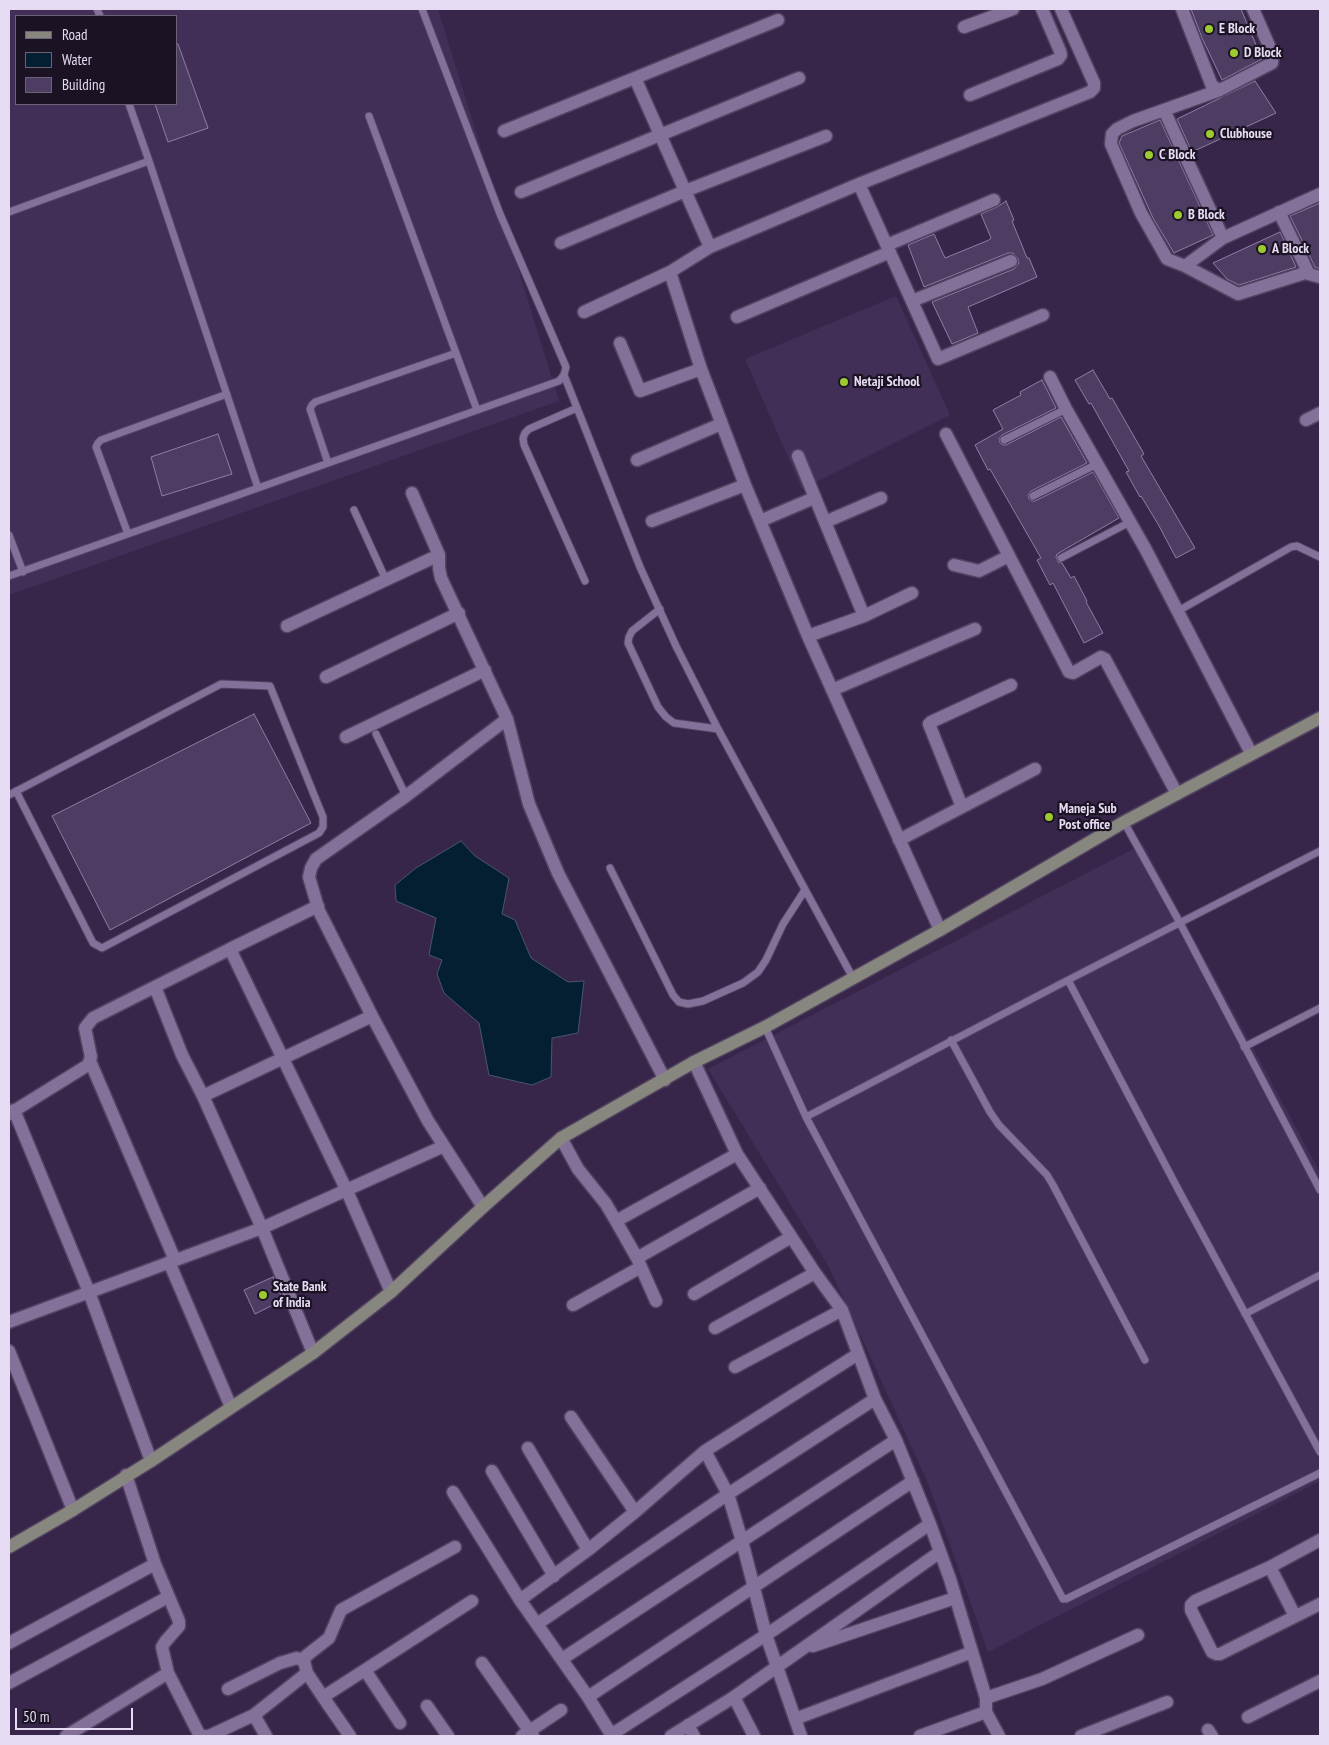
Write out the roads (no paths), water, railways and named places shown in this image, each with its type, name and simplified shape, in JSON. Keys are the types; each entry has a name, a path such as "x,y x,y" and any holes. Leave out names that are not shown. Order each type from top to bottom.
{"street":[{"path":"964,28 1014,9"},
{"path":"970,95 1058,59 1061,56 1042,9"},
{"path":"584,312 670,272 710,247 859,184 1090,92 1094,88 1094,83 1061,9"},
{"path":"1182,9 1212,86 1220,90"},
{"path":"1253,9 1273,56 1272,63 1220,90 1133,121 1117,129 1112,134 1111,144 1141,212 1167,259 1185,266 1238,294 1305,273 1315,276"},
{"path":"504,131 778,20"},
{"path":"635,78 710,247"},
{"path":"521,192 799,78"},
{"path":"1164,110 1223,238"},
{"path":"561,243 826,136"},
{"path":"859,184 938,358 1043,315"},
{"path":"1185,266 1223,238 1320,194"},
{"path":"737,317 994,200"},
{"path":"1279,212 1315,276"},
{"path":"912,301 1011,261"},
{"path":"670,272 701,369 760,522 808,636 940,930"},
{"path":"620,343 640,391 701,369"},
{"path":"1050,377 1178,611 1251,753"},
{"path":"1306,420 1320,413"},
{"path":"637,460 721,424"},
{"path":"946,434 1069,672 1073,673 1101,658 1105,659 1177,794"},
{"path":"798,456 864,616"},
{"path":"652,521 745,485"},
{"path":"412,493 439,555 441,578 507,719 529,804 558,873 665,1080"},
{"path":"760,522 814,498"},
{"path":"824,522 881,498"},
{"path":"287,626 439,555"},
{"path":"954,565 979,571 1008,556"},
{"path":"808,636 864,616 912,593"},
{"path":"326,677 459,613"},
{"path":"832,690 975,629"},
{"path":"346,738 485,670"},
{"path":"962,807 929,724 1010,685"},
{"path":"9,1547 151,1461 313,1352 390,1292 561,1138 694,1062 765,1027 940,930 1124,822 1320,718"},
{"path":"483,1207 428,1121 372,1016 318,906 309,877 316,859 406,796 507,719"},
{"path":"899,840 1035,769"},
{"path":"231,1407 90,1061 85,1028 93,1018 318,906"},
{"path":"230,949 347,1191 390,1292"},
{"path":"155,987 182,1056 203,1096 262,1228 313,1352"},
{"path":"203,1096 372,1016"},
{"path":"90,1061 88,1065 11,1112 89,1292 151,1461"},
{"path":"694,1062 737,1154 815,1274 842,1310 875,1399 896,1440 930,1524 956,1598 986,1698 986,1712 999,1736"},
{"path":"561,1138 578,1169 606,1204 616,1221 656,1301"},
{"path":"9,1322 262,1228 444,1146"},
{"path":"616,1221 737,1154"},
{"path":"573,1305 638,1262 760,1188"},
{"path":"694,1294 791,1237"},
{"path":"715,1328 815,1274"},
{"path":"735,1367 842,1310"},
{"path":"9,1351 72,1510"},
{"path":"520,1600 588,1550 705,1451 858,1354"},
{"path":"537,1624 728,1494 875,1399"},
{"path":"571,1417 635,1512"},
{"path":"562,1659 896,1440"},
{"path":"528,1448 588,1550"},
{"path":"705,1451 728,1494 766,1635 801,1736"},
{"path":"492,1470 554,1576"},
{"path":"126,1475 155,1564 180,1624 162,1647 168,1673 200,1736 209,1736 254,1715 307,1674"},
{"path":"588,1697 912,1481"},
{"path":"453,1492 520,1600 609,1730 617,1731 766,1635 930,1524"},
{"path":"1320,1540 1270,1567 1195,1601 1191,1605 1191,1610 1212,1652 1220,1654 1320,1604"},
{"path":"350,1736 307,1674 304,1661 306,1656 329,1638 341,1610 456,1547"},
{"path":"670,1736 691,1730 798,1651 940,1552"},
{"path":"9,1643 155,1564"},
{"path":"1270,1567 1295,1616"},
{"path":"9,1683 168,1597"},
{"path":"798,1651 956,1598"},
{"path":"323,1696 472,1601"},
{"path":"986,1698 1042,1678 1138,1635"},
{"path":"795,1719 972,1652"},
{"path":"228,1690 280,1663 297,1658 304,1661"},
{"path":"482,1663 528,1735 561,1710"},
{"path":"364,1670 400,1723"},
{"path":"66,1736 168,1673"},
{"path":"1248,1717 1320,1681"},
{"path":"734,1697 754,1736"},
{"path":"1081,1736 1167,1702"},
{"path":"427,1706 448,1736"},
{"path":"920,1736 986,1712"},
{"path":"254,1715 266,1736"}],"lane":[{"path":"9,576 559,382 564,375 566,367 500,214 422,9"},
{"path":"129,105 258,488"},
{"path":"369,116 477,410"},
{"path":"9,212 149,161"},
{"path":"328,463 310,409 315,402 456,353"},
{"path":"564,375 640,567 660,609 718,729 853,978"},
{"path":"128,534 96,447 98,443 101,440 227,394"},
{"path":"577,408 529,429 525,433 524,445 585,581"},
{"path":"1004,440 1066,409"},
{"path":"1033,496 1097,464"},
{"path":"354,510 386,580"},
{"path":"1061,558 1130,522"},
{"path":"9,535 23,572"},
{"path":"1178,611 1291,547 1297,546 1320,557"},
{"path":"660,609 632,631 628,637 628,643 658,707 674,723 718,729"},
{"path":"221,684 270,686 323,817 323,827 319,833 102,948 93,943 12,793 221,684"},
{"path":"376,734 406,796"},
{"path":"1124,822 1180,923 1320,1190"},
{"path":"806,1117 951,1040 1320,851"},
{"path":"610,868 673,995 679,1002 688,1004 702,1001 735,986 758,972 766,960 782,924 805,890"},
{"path":"1068,980 1320,1452"},
{"path":"1244,1047 1320,1008"},
{"path":"765,1027 806,1117 1063,1599 1320,1473"},
{"path":"951,1040 999,1125 1050,1180 1145,1360"},
{"path":"1246,1314 1320,1276"}],"water":[{"path":"461,841 475,856 509,878 502,914 515,920 531,958 568,982 584,981 578,1033 552,1038 551,1077 532,1085 489,1075 479,1023 444,993 437,974 442,960 429,955 436,918 396,901 395,885 416,868"}],"place":[{"name":"E Block","path":"1209,29"},
{"name":"D Block","path":"1234,53"},
{"name":"Clubhouse","path":"1210,134"},
{"name":"C Block","path":"1149,155"},
{"name":"B Block","path":"1178,215"},
{"name":"A Block","path":"1262,249"},
{"name":"Netaji School","path":"844,382"},
{"name":"Maneja Sub Post office","path":"1049,817"},
{"name":"State Bank of India","path":"263,1295"}]}
